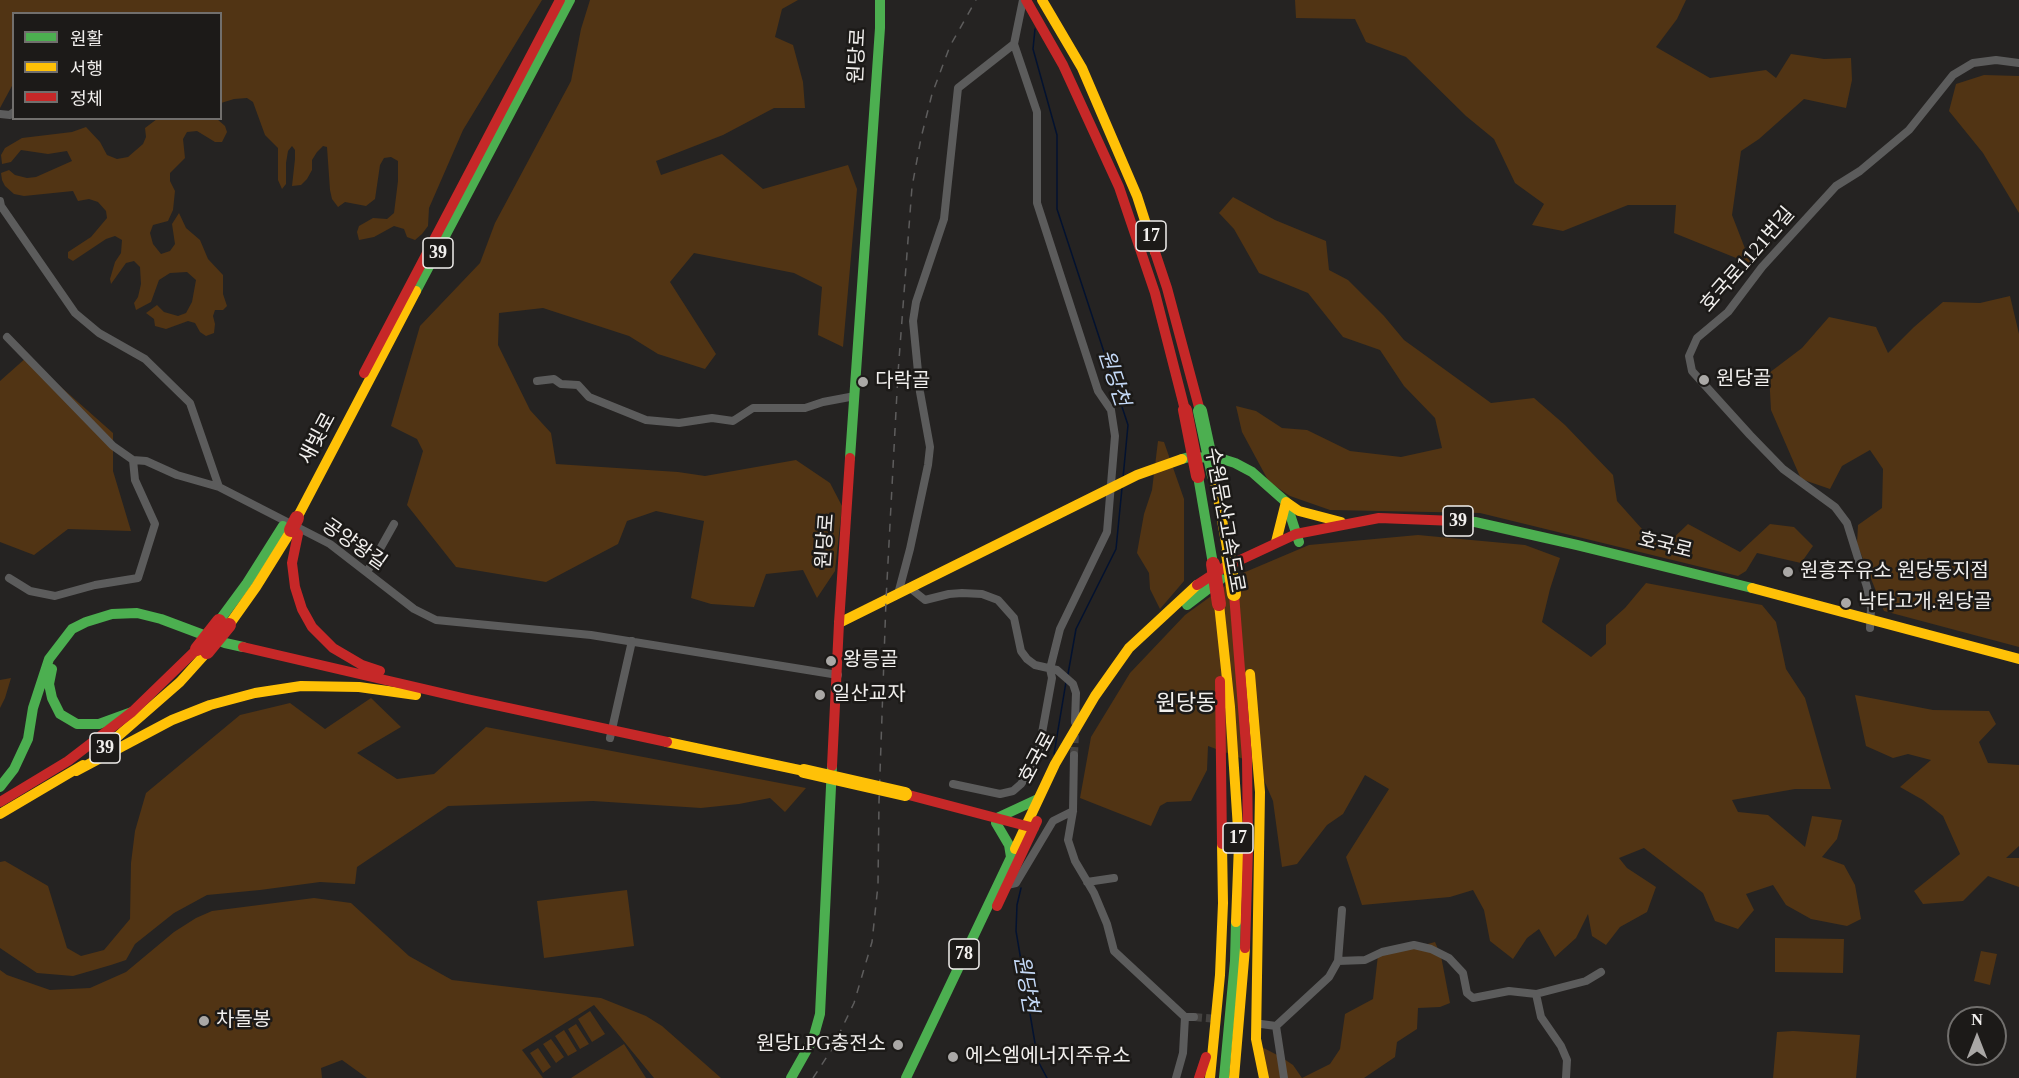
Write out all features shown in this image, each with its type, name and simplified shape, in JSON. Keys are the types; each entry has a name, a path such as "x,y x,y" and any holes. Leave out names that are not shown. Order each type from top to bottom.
{"main road":[{"name":"새빛로","path":"294,524 560,0"},
{"name":"새빛로","path":"0,802 68,761 132,712 203,647 262,578 305,506 570,0"},
{"name":"원당로","path":"790,1078 804,1058 813,1039 820,1014 839,624 880,28 880,0"},
{"name":"수원문산고속도로","path":"1024,0 1063,65 1107,158 1130,217 1155,293 1185,410 1198,476 1221,619 1230,707 1239,844 1235,961 1224,1078"},
{"name":"수원문산고속도로","path":"1042,0 1082,69 1120,155 1154,242 1200,411 1228,553 1237,611 1247,758 1248,868 1245,954 1234,1078"},
{"path":"839,624 1137,475 1189,457 1220,458 1252,472 1299,511 1345,523"},
{"path":"1286,502 1298,538"},
{"path":"1276,542 1286,502"},
{"name":"호국로","path":"906,1078 1011,857 1029,829 1060,768 1135,652 1198,595 1226,576 1298,538 1345,523 1379,518 1474,522 1682,570 2019,666"},
{"path":"294,524 292,563 295,587 302,609 312,627 333,648 362,665 467,701"},
{"name":"호국로","path":"912,1078 1007,885 1038,799 1055,764 1095,696 1129,648 1195,586 1223,568 1276,542 1382,524 1477,528 2019,658"},
{"path":"1237,611 1246,647 1258,752 1261,829 1256,1039 1263,1076"},
{"path":"0,787 14,769 28,739 33,708 42,677 58,645 72,629 112,614 137,613 161,619 225,643 467,701"},
{"path":"132,712 99,724 77,724 60,714 52,698 49,684 52,668 69,640 81,630 103,620 119,617 140,619 203,647 224,646 611,734 905,797 1029,829"},
{"path":"1210,1078 1220,975 1223,903 1219,726 1221,619"},
{"name":"새빛로","path":"0,814 76,771 141,718 180,682 203,647"},
{"path":"76,771 172,720 210,705 255,693 301,686 359,687 467,701"},
{"path":"996,820 1038,799"},
{"path":"996,820 1009,845 1011,857"},
{"path":"1199,1078 1208,1050 1220,975"}],"street":[{"path":"953,784 1000,794 1013,791 1021,784 1038,756 1060,629 1107,532 1112,488 1115,436 1111,410 1098,391 1037,203 1037,112 1014,44 1024,0"},
{"path":"1014,44 958,88 944,219 916,302 913,321 920,392 930,447 904,591 925,600 962,593 982,594 998,600 1014,618 1021,651 1027,658 1035,665 1053,669 1073,684 1076,693 1075,722"},
{"name":"호국로1121번길","path":"1871,624 1867,586 1847,523 1835,507 1791,475 1775,460 1692,371 1689,356 1697,338 1728,312 1762,267 1836,186 1860,171 1909,130 1953,75 1973,63 1996,60 2019,63"},
{"path":"0,201 1,206 75,313 99,333 145,359 190,403 219,487"},
{"path":"7,337 113,446 133,460 135,480 155,525 138,578 95,585 55,596 30,591 9,578"},
{"path":"537,381 554,379 561,384 578,385 589,397 646,420 679,423 712,418 734,421 753,408 805,408 855,396"},
{"name":"공양왕길","path":"133,460 146,461 177,475 219,487 330,544 414,609 436,620 591,635 838,675"},
{"path":"367,572 394,525"},
{"path":"611,734 632,641"},
{"path":"1074,755 1073,811 1068,840 1075,861 1094,893 1103,914 1114,951 1185,1017 1194,1017"},
{"path":"1007,885 1016,883 1053,821 1073,811"},
{"path":"1087,882 1114,878"},
{"path":"1276,1026 1329,977 1338,961 1342,910"},
{"path":"1338,961 1365,960 1382,952 1414,945 1431,949 1449,958 1462,973 1467,993 1473,998 1509,991 1536,994 1586,981 1601,972"},
{"path":"1536,994 1542,1017 1561,1046 1567,1060 1566,1078"},
{"path":"1176,1078 1183,1053 1185,1017"},
{"path":"1261,1024 1276,1026"},
{"path":"1276,1026 1284,1078"}],"shaded area":[{"path":"0,0 542,0 463,130 429,208 428,226 415,240 407,237 404,229 394,226 374,237 359,240 357,232 359,226 373,218 387,219 394,213 398,161 391,157 384,158 380,165 375,199 366,206 345,202 338,207 332,199 327,147 323,146 312,160 312,170 307,179 301,185 292,186 295,150 292,146 288,151 286,163 286,184 282,189 278,180 278,148 265,135 253,102 247,98 222,103 222,12 12,12 12,86 0,108"},
{"path":"590,0 798,0 782,9 775,37 793,45 803,82 805,108 774,108 723,135 656,161 661,175 722,154 763,189 848,165 857,189 843,347 818,335 822,287 794,273 694,253 670,282 716,354 705,369 658,354 629,336 543,308 499,313 498,345 530,410 551,433 556,464 678,472 705,476 796,460 830,483 842,506 835,571 817,598 803,570 766,574 754,607 711,604 691,598 704,521 656,511 627,521 618,544 546,582 456,567 407,505 423,451 417,439 391,426 420,326 480,263 495,223 571,81 581,29"},
{"path":"1295,0 1686,0 1677,19 1656,47 1710,78 1766,70 1776,78 1791,54 1824,59 1851,58 1852,80 1846,108 1804,99 1759,139 1741,151 1732,215 1751,264 1674,233 1676,205 1628,205 1563,231 1532,225 1544,204 1515,183 1494,139 1466,116 1406,57 1366,42 1355,19 1296,18"},
{"path":"1984,75 2019,76 2019,213 1983,153 1949,111 1956,84"},
{"path":"156,120 218,120 225,126 227,132 222,142 215,142 197,131 187,132 183,139 185,158 170,173 170,181 175,191 173,210 168,221 153,225 150,233 153,244 161,254 170,251 175,244 172,224 179,213 186,228 200,240 208,259 223,275 223,294 227,306 223,310 215,310 214,333 206,336 200,332 195,323 188,321 166,329 155,326 154,319 146,313 157,305 164,312 178,316 186,313 192,302 196,280 187,272 170,273 159,280 151,302 136,310 134,303 141,284 140,267 134,261 126,263 111,284 110,279 115,262 121,253 122,240 115,236 106,239 73,261 68,258 68,252 91,237 107,218 106,211 98,202 89,199 78,201 73,191 24,196 14,194 2,180 1,173 9,170 15,175 27,178 36,177 72,161 67,151 48,154 21,150 11,162 2,164 1,155 5,148 22,138 72,132 86,127 100,142 107,155 117,159 128,157 143,144 146,137 145,128"},
{"path":"1233,197 1275,220 1326,241 1329,270 1348,280 1404,340 1491,403 1534,398 1565,425 1613,475 1617,501 1642,529 1666,545 1688,524 1740,552 1770,524 1794,527 1813,546 1801,563 1757,553 1746,571 1738,576 1480,513 1330,510 1290,496 1269,482 1242,432 1236,406 1256,411 1282,428 1307,430 1350,451 1401,457 1442,448 1435,418 1404,386 1380,350 1343,337 1308,293 1259,273 1234,229 1219,213"},
{"path":"2010,296 2019,334 2019,647 1884,611 1857,544 1858,525 1882,508 1883,469 1870,450 1842,466 1830,489 1801,479 1771,410 1769,373 1802,348 1829,317 1876,327 1888,353 1943,302 1980,303"},
{"path":"27,357 113,433 113,471 131,531 68,529 34,555 0,542 0,381"},
{"path":"1158,441 1164,442 1184,499 1184,581 1160,609 1150,589 1149,573 1137,553 1144,514 1152,490"},
{"path":"1418,535 1525,545 1560,558 1542,622 1591,657 1606,644 1606,625 1625,608 1646,583 1762,605 1776,622 1786,669 1805,698 1831,789 1795,789 1732,800 1738,812 1768,815 1805,847 1812,816 1842,820 1837,839 1822,857 1844,865 1855,885 1861,919 1847,926 1811,919 1786,905 1773,885 1746,894 1754,910 1738,929 1715,921 1703,893 1644,848 1619,858 1627,868 1656,887 1647,912 1620,927 1606,945 1592,936 1588,914 1576,938 1555,957 1539,929 1527,938 1513,959 1490,941 1484,910 1473,890 1450,897 1362,905 1346,857 1389,789 1365,775 1343,814 1327,825 1297,864 1282,867 1273,801 1257,764 1208,746 1207,770 1191,801 1167,802 1160,806 1151,826 1080,798 1091,737 1130,673 1185,615 1243,573 1309,545"},
{"path":"11,678 5,698 0,708 0,680"},
{"path":"1855,695 1933,710 1989,711 1996,724 1979,742 1988,763 2019,765 2019,846 2006,858 2019,858 2019,887 1988,876 1963,901 1923,904 1914,891 1960,854 1943,816 1923,800 1900,787 1931,760 1908,754 1893,758 1866,746"},
{"path":"371,698 401,727 357,753 397,779 434,774 486,727 806,788 785,812 770,798 701,808 593,801 448,806 357,867 355,884 320,882 207,895 174,913 135,944 126,960 111,965 73,976 37,973 0,948 0,862 5,861 48,886 67,948 81,956 104,950 130,919 131,863 135,831 146,793 240,715 290,703 325,729"},
{"path":"627,890 634,946 544,958 537,901"},
{"path":"314,898 351,903 409,956 452,980 601,998 646,1016 662,1026 721,1078 654,1078 594,1005 522,1050 543,1078 367,1078 342,1060 321,1068 322,1078 0,1078 0,970 7,975 50,990 90,988 126,972 174,932 212,911"},
{"path":"1775,938 1844,939 1843,973 1775,972"},
{"path":"1435,942 1441,956 1450,1003 1440,1007 1418,1008 1417,1029 1397,1042 1395,1057 1364,1078 1302,1078 1330,1064 1340,1049 1345,1014 1373,999 1378,955"},
{"path":"1981,951 1997,954 1990,985 1974,981"},
{"path":"590,1011 605,1034 592,1042 578,1019"},
{"path":"576,1024 589,1044 580,1049 568,1029"},
{"path":"564,1030 577,1051 568,1056 555,1036"},
{"path":"1777,1032 1860,1035 1856,1078 1773,1078"},
{"path":"551,1039 564,1057 556,1063 543,1044"},
{"path":"624,1044 646,1078 571,1078"},
{"path":"1256,1044 1293,1065 1302,1078 1266,1078"},
{"path":"538,1048 551,1067 543,1073 530,1053"}],"waterway":[{"name":"원당천","path":"1035,29 1033,49 1057,135 1057,209 1128,425 1123,478"},
{"name":"원당천","path":"1068,674 1076,629 1116,549 1122,488"},
{"name":"원당천","path":"1054,754 1066,682"},
{"name":"원당천","path":"1021,888 1017,905 1016,931 1038,1061 1047,1078"}],"tunnel":[{"path":"1074,755 1075,733"},
{"path":"1194,1017 1217,1019"}],"railway":[{"path":"813,1078 832,1049 854,1003 872,942 878,885 886,600 898,373 912,187 932,94 950,46 976,0"}],"traffic: fast":[{"path":"416,291 570,0"},
{"path":"850,458 880,28 880,0"},
{"path":"1200,411 1214,476"},
{"path":"1182,459 1189,457 1219,458 1252,472 1286,502 1299,542"},
{"path":"1198,476 1213,564"},
{"path":"1455,521 1475,522 1577,545 1752,588"},
{"path":"219,621 247,583 283,526"},
{"path":"1187,605 1221,579"},
{"path":"0,787 14,769 28,739 33,708 49,659 72,629 112,614 137,613 243,647"},
{"path":"52,669 49,684 52,698 60,714 77,724 99,724 132,712"},
{"path":"791,1078 813,1039 820,1014 832,766"},
{"path":"997,818 1038,799"},
{"path":"996,823 1009,845 1011,857"},
{"path":"906,1078 1015,849"},
{"path":"1224,1078 1235,961 1236,922"}],"traffic: slow":[{"path":"1042,0 1082,68 1137,196 1155,252"},
{"path":"297,518 416,291"},
{"path":"839,623 1137,475 1182,459"},
{"path":"1214,476 1228,553"},
{"path":"1276,542 1286,502 1299,511 1341,522"},
{"path":"229,625 289,534"},
{"path":"1228,553 1234,594"},
{"path":"1015,849 1055,764 1095,696 1129,648 1197,585"},
{"path":"1752,588 2019,659"},
{"path":"1219,604 1230,707 1239,844 1236,922"},
{"path":"101,751 180,682 207,652"},
{"path":"1250,674 1260,792 1256,1039 1264,1078"},
{"path":"76,771 172,720 210,705 255,693 301,686 359,687 416,695"},
{"path":"667,742 804,771"},
{"path":"0,814 83,765"},
{"path":"804,771 905,794"},
{"path":"1210,1078 1220,975 1223,903 1222,844"},
{"path":"1234,1078 1245,948"}],"traffic: jam":[{"path":"364,373 560,0"},
{"path":"1026,0 1063,65 1119,187 1155,293 1185,410"},
{"path":"1155,252 1200,411"},
{"path":"1185,410 1198,476"},
{"path":"832,766 850,458"},
{"path":"291,530 297,518"},
{"path":"1197,585 1223,568 1296,534 1379,518 1455,521"},
{"path":"298,534 292,563 295,587 302,609 312,627 333,648 362,665 380,671"},
{"path":"1213,564 1219,604"},
{"path":"1234,594 1247,758 1248,848 1245,948"},
{"path":"197,649 219,621"},
{"path":"207,652 229,625"},
{"path":"243,647 667,742"},
{"path":"0,802 68,761 132,712 197,649"},
{"path":"1220,681 1222,844"},
{"path":"905,794 1034,828"},
{"path":"997,906 1037,821"},
{"path":"1199,1078 1206,1057"}],"place":[{"name":"원당골","path":"1704,380"},
{"name":"다락골","path":"863,382"},
{"name":"원흥주유소 원당동지점","path":"1788,572"},
{"name":"낙타고개.원당골","path":"1846,603"},
{"name":"왕릉골","path":"831,661"},
{"name":"일산교자","path":"820,695"},
{"name":"차돌봉","path":"204,1021"},
{"name":"원당LPG충전소","path":"898,1045"},
{"name":"에스엠에너지주유소","path":"953,1057"}],"district":[{"name":"원당동","path":"1186,704"}]}
